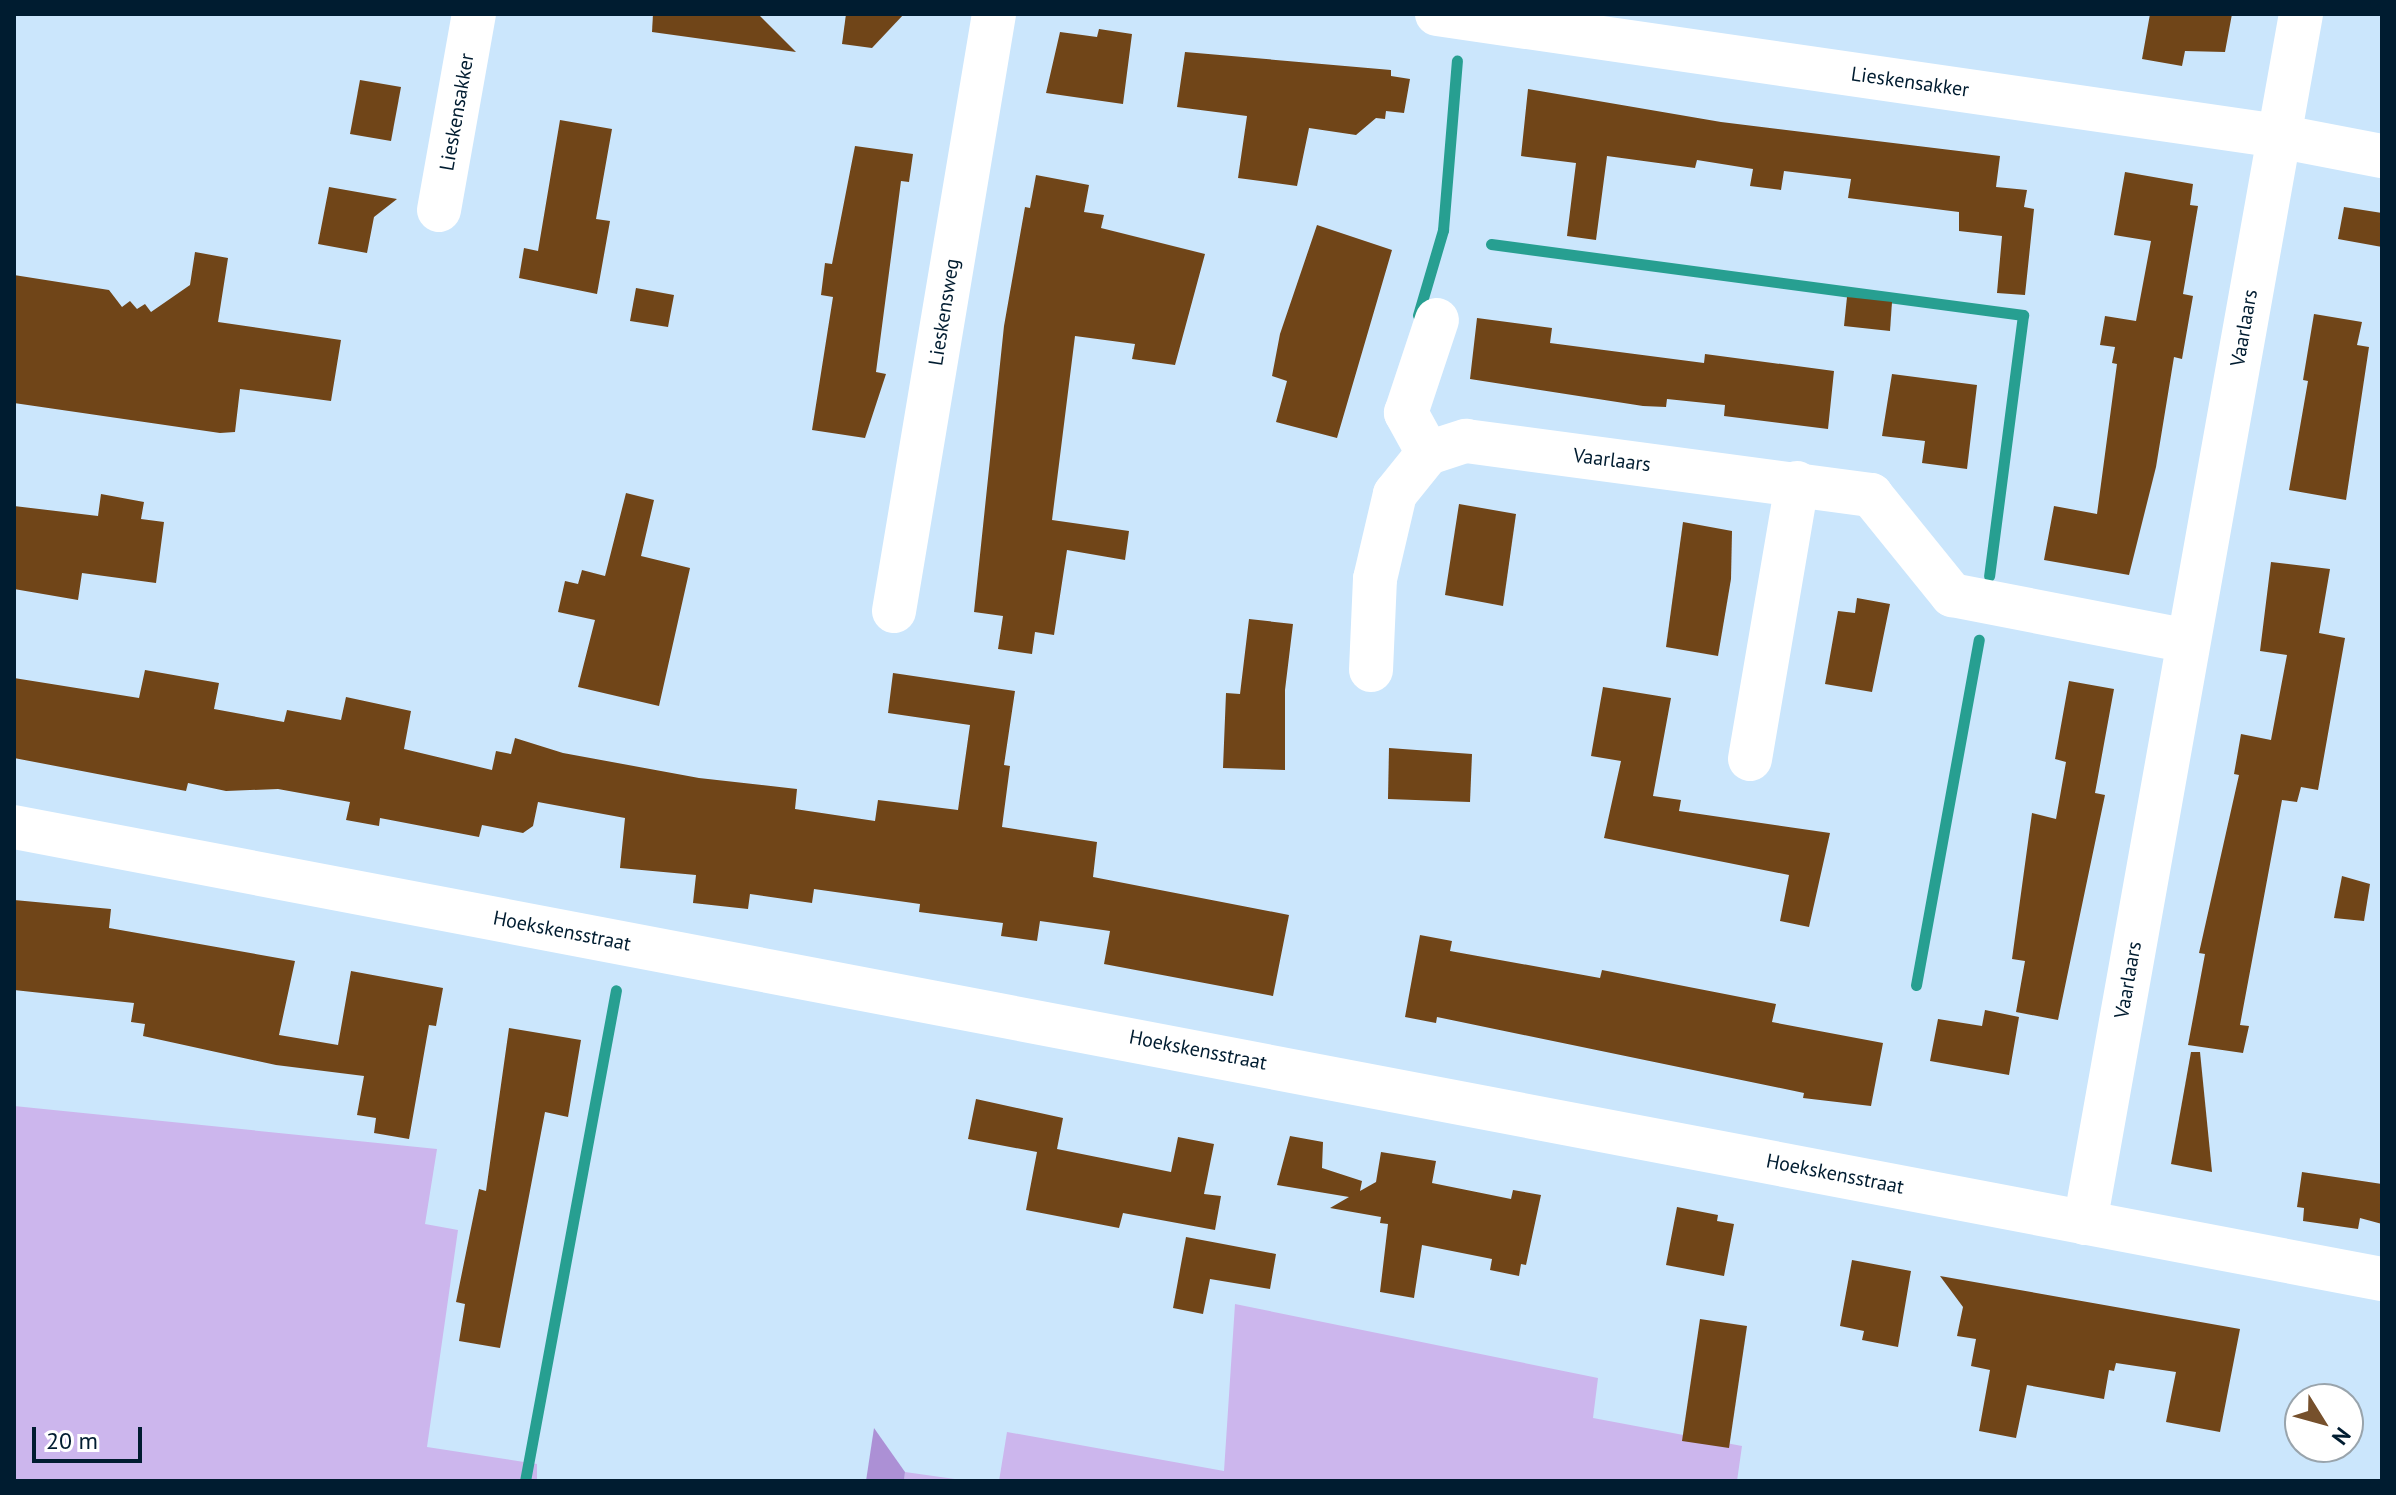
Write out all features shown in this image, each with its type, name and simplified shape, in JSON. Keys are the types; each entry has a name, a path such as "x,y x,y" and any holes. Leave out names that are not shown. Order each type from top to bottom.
{"street":[{"name":"Lieskensakker","path":"439,210 474,14"},
{"name":"Lieskensweg","path":"894,611 994,14"},
{"name":"Lieskensakker","path":"1437,14 2278,136 2382,156"},
{"name":"Vaarlaars","path":"2085,1223 2301,14"},
{"path":"1371,670 1375,579 1395,494 1428,453 1406,413 1437,320"},
{"name":"Vaarlaars","path":"1428,453 1466,441 1871,495 1952,595 2188,641"},
{"path":"1750,759 1797,483"},
{"name":"Hoekskensstraat","path":"14,827 2382,1279"}],"shaded area":[{"path":"14,1106 437,1149 425,1224 458,1230 427,1447 537,1464 537,1481 14,1481"},
{"path":"1235,1304 1598,1378 1593,1418 1742,1446 1737,1481 999,1481 1007,1432 1224,1471"},
{"path":"874,1428 905,1472 904,1481 866,1481"},
{"path":"905,1472 969,1481 904,1481"}],"building":[{"path":"653,14 758,14 796,52 652,32"},
{"path":"846,14 904,14 872,48 842,44"},
{"path":"2150,14 2232,14 2225,52 2185,51 2182,66 2142,59"},
{"path":"1099,29 1132,34 1123,104 1046,93 1060,32 1097,37"},
{"path":"1185,52 1391,70 1391,76 1410,79 1404,113 1386,111 1385,119 1376,118 1356,135 1309,128 1297,186 1238,178 1247,116 1177,107"},
{"path":"360,80 401,87 391,141 350,134"},
{"path":"1528,89 1721,122 2000,156 1996,187 2027,190 2024,207 2034,209 2025,295 1997,293 2002,236 1959,231 1959,212 1848,198 1851,179 1784,171 1781,190 1750,186 1753,169 1697,160 1695,168 1607,156 1596,240 1567,236 1576,163 1521,156"},
{"path":"560,120 612,129 596,219 610,221 597,294 519,278 524,248 538,251"},
{"path":"855,146 913,154 909,182 901,181 876,372 886,374 865,438 812,430 833,297 821,295 825,263 832,264"},
{"path":"2125,172 2193,184 2190,205 2198,206 2183,294 2193,296 2182,359 2174,357 2156,467 2129,575 2044,560 2054,506 2097,514 2117,364 2112,363 2115,347 2100,345 2105,316 2136,321 2151,241 2114,235"},
{"path":"1036,175 1089,185 1084,212 1104,215 1101,228 1205,254 1175,365 1132,359 1135,344 1075,336 1052,520 1129,531 1125,560 1067,550 1054,635 1035,632 1032,654 998,649 1003,616 974,612 1004,326 1025,207 1030,208"},
{"path":"329,187 397,199 374,217 367,253 318,244"},
{"path":"2344,207 2382,213 2382,247 2338,239"},
{"path":"1317,225 1392,250 1337,438 1276,422 1287,381 1272,376 1280,334"},
{"path":"195,252 228,258 218,322 341,340 331,401 240,389 235,432 220,433 14,403 14,275 109,290 122,307 130,301 137,309 145,304 151,312 190,285"},
{"path":"636,288 674,295 668,327 630,321"},
{"path":"1847,297 1892,302 1890,331 1844,326"},
{"path":"2314,314 2362,322 2357,345 2369,347 2346,500 2289,490 2308,381 2303,380"},
{"path":"1477,318 1552,328 1550,343 1704,363 1705,354 1834,371 1828,429 1724,416 1725,405 1667,399 1666,407 1643,406 1470,379"},
{"path":"1892,374 1977,385 1967,469 1922,463 1925,441 1882,436"},
{"path":"626,493 654,500 641,556 690,568 659,706 578,687 595,620 558,612 565,581 578,584 582,570 605,576"},
{"path":"101,494 144,502 141,519 164,522 156,583 82,573 78,600 14,589 14,506 98,516"},
{"path":"1459,504 1516,514 1503,606 1445,595"},
{"path":"1683,522 1732,531 1731,579 1718,656 1666,647"},
{"path":"2271,562 2330,569 2319,633 2345,638 2318,790 2301,787 2297,802 2282,800 2240,1025 2249,1026 2243,1053 2188,1045 2205,954 2199,953 2239,775 2234,774 2241,734 2271,740 2287,655 2260,651"},
{"path":"1857,598 1890,604 1872,692 1825,684 1838,611 1855,613"},
{"path":"1249,619 1293,624 1285,690 1285,770 1223,768 1226,693 1240,694"},
{"path":"145,670 219,683 214,709 284,722 287,710 341,720 346,697 411,711 404,749 492,770 496,751 511,754 515,738 563,753 699,778 797,789 795,809 875,821 878,800 958,810 970,725 888,713 893,673 1015,691 1004,765 1010,766 1002,827 1097,842 1093,877 1289,915 1273,996 1104,964 1110,931 1040,921 1037,941 1001,936 1003,923 919,912 920,904 814,889 812,903 750,894 748,909 693,903 696,875 620,868 625,818 538,802 533,826 523,833 482,825 479,837 380,818 379,826 346,820 350,802 278,789 226,791 188,783 186,791 14,758 14,678 139,698"},
{"path":"2069,681 2114,689 2095,793 2105,795 2058,1020 2016,1012 2025,961 2012,959 2032,813 2056,819 2066,762 2055,759"},
{"path":"1603,687 1671,698 1653,796 1681,800 1679,811 1830,833 1809,927 1780,921 1789,875 1604,838 1621,761 1591,756"},
{"path":"1389,748 1472,754 1470,802 1388,799"},
{"path":"2342,876 2370,884 2364,921 2334,918"},
{"path":"14,900 111,909 109,928 295,961 279,1035 338,1045 351,971 443,988 436,1026 429,1025 409,1139 374,1133 376,1118 357,1115 364,1076 276,1065 143,1036 145,1024 131,1022 134,1003 14,990"},
{"path":"1420,935 1452,941 1450,951 1600,978 1602,970 1776,1004 1772,1022 1883,1043 1871,1106 1803,1098 1804,1093 1437,1017 1436,1023 1405,1017"},
{"path":"1985,1010 2019,1017 2009,1075 1930,1061 1938,1019 1982,1026"},
{"path":"509,1028 581,1040 568,1117 545,1112 500,1348 459,1341 465,1304 456,1302 479,1189 486,1191"},
{"path":"2191,1052 2200,1052 2212,1172 2171,1164"},
{"path":"976,1099 1063,1118 1057,1149 1171,1172 1178,1137 1214,1144 1204,1194 1221,1196 1215,1230 1123,1213 1119,1228 1026,1210 1037,1152 968,1139"},
{"path":"1290,1136 1323,1142 1322,1168 1362,1181 1360,1191 1376,1182 1381,1152 1436,1161 1432,1183 1511,1199 1513,1190 1541,1195 1526,1265 1521,1264 1519,1276 1490,1270 1492,1259 1422,1245 1414,1298 1380,1292 1388,1224 1380,1223 1381,1217 1330,1208 1349,1197 1277,1185"},
{"path":"2302,1172 2382,1184 2382,1224 2360,1218 2358,1229 2303,1221 2304,1208 2297,1207"},
{"path":"1677,1207 1718,1215 1717,1221 1734,1224 1724,1276 1666,1265"},
{"path":"1186,1237 1276,1254 1270,1289 1210,1279 1203,1314 1173,1308"},
{"path":"1852,1260 1911,1271 1898,1347 1862,1340 1864,1331 1840,1326"},
{"path":"1940,1276 2240,1329 2220,1432 2166,1422 2176,1372 2116,1363 2114,1371 2109,1370 2104,1399 2027,1385 2016,1438 1979,1431 1990,1370 1971,1366 1976,1339 1957,1336 1963,1307"},
{"path":"1700,1319 1747,1326 1729,1448 1682,1441"}],"waterway":[{"path":"1418,315 1443,230 1457,61"},
{"path":"1491,244 2023,315 1989,576"},
{"path":"1916,985 1979,640"},
{"path":"525,1481 616,990"}]}
